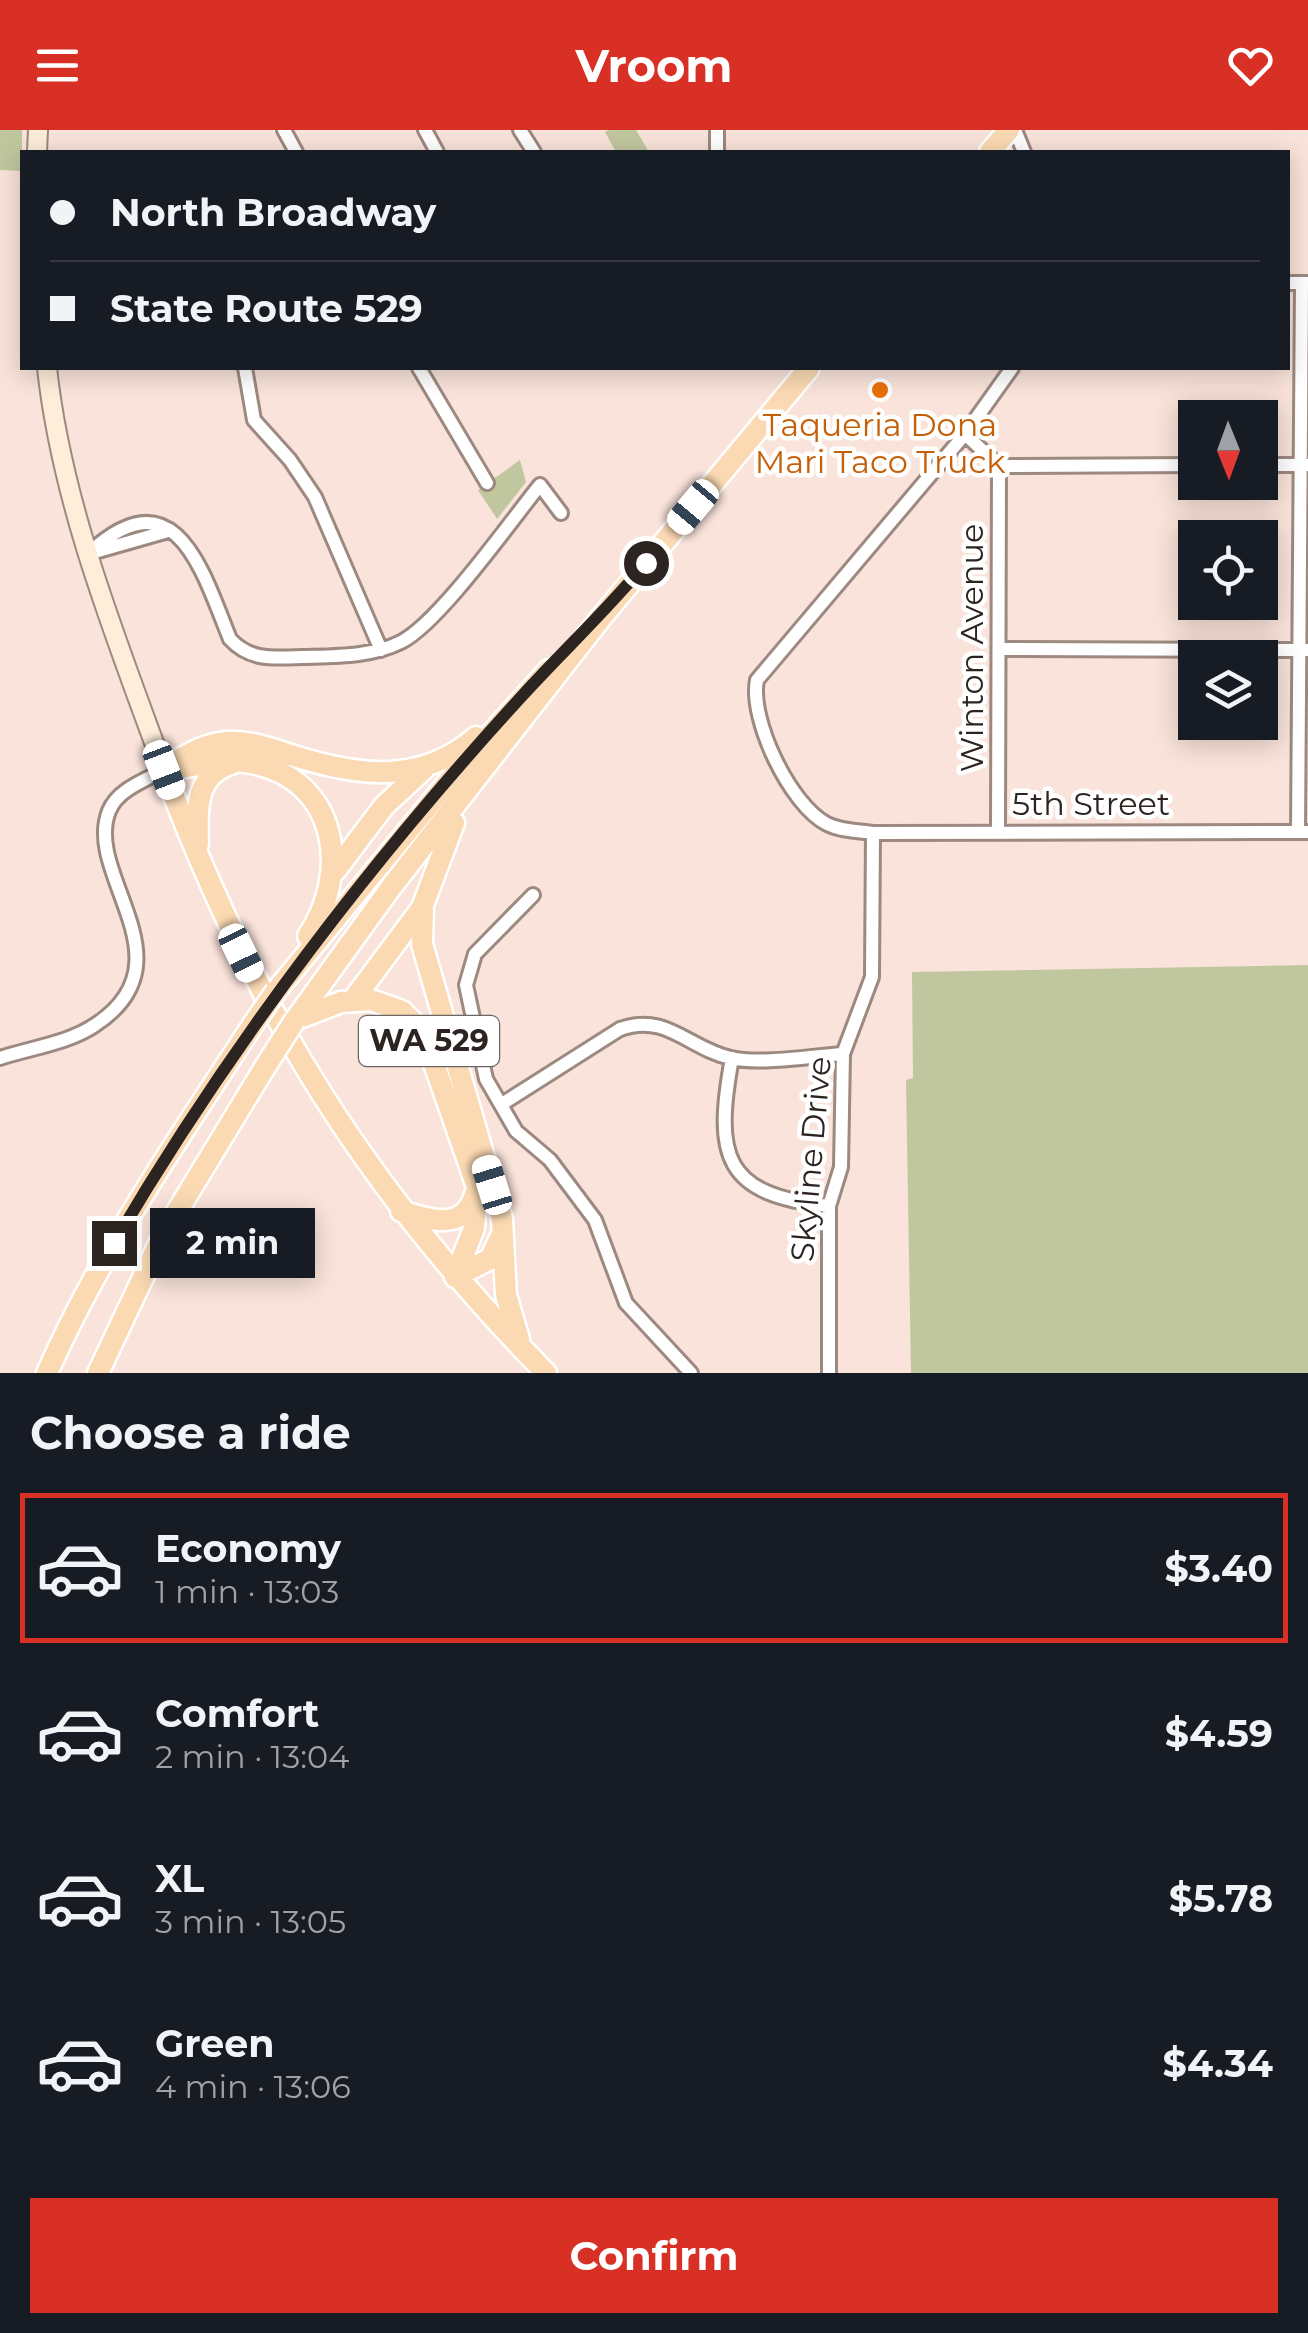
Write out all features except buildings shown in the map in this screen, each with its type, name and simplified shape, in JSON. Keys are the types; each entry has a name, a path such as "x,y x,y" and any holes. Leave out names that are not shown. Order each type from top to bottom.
{"main road":[{"path":"992,150 1012,130"},
{"path":"46,370 63,459 88,553 164,770 198,862 275,1021 329,1111 401,1211 455,1277 546,1373"},
{"path":"98,1373 126,1309 212,1147 295,1020 392,886 600,619 807,370"},
{"path":"47,1373 86,1293 142,1195 322,915 334,872 384,806 429,765 472,742 600,619"},
{"path":"276,991 522,696"},
{"path":"164,770 190,751 225,742 258,744 351,772 396,773 429,765"},
{"path":"164,770 237,762 277,771 312,800 330,836 334,872"},
{"path":"198,862 200,792 212,774 237,762"},
{"path":"353,1000 423,905 444,843 473,786"},
{"path":"423,905 427,970 502,1218 506,1295 524,1350"},
{"name":"WA 529","path":"295,1020 353,1000 392,1006 423,1032 476,1187 474,1228 455,1277"},
{"path":"401,1211 433,1222 452,1220 470,1208 476,1187"},
{"path":"455,1277 495,1254 501,1241 502,1218"}],"street":[{"path":"1299,283 1304,465 1303,832"},
{"path":"245,370 254,420 290,460 315,497 380,650"},
{"path":"420,370 487,483"},
{"name":"5th Street","path":"1011,370 965,434 757,680 758,723 802,803 826,824 873,833 1303,832"},
{"path":"965,434 1000,466 1178,465"},
{"path":"1278,465 1304,465"},
{"name":"Winton Avenue","path":"998,832 1000,466"},
{"path":"88,553 169,530 183,536 194,552 230,639 250,655 268,658 380,650 426,624 540,485 560,514"},
{"path":"1000,649 1303,650"},
{"path":"0,1058 94,1026 123,998 136,951 134,926 106,846 108,813 130,788 164,770"},
{"name":"Skyline Drive","path":"829,1373 828,1206 841,1167 844,1054 872,977 873,833"},
{"path":"532,895 476,954 466,985 486,1079 516,1131 550,1160 595,1220 626,1303 690,1373"},
{"path":"502,1104 620,1028 639,1022 663,1025 732,1058 844,1054"},
{"path":"732,1058 726,1092 727,1146 734,1168 754,1190 828,1206"}],"green space":[{"path":"0,130 22,130 20,171 0,170"},
{"path":"636,130 648,150 615,150 605,132"},
{"path":"520,460 526,482 497,519 478,490"},
{"path":"1308,965 1308,1373 911,1373 906,1080 913,1078 912,972"}],"place":[{"name":"Taqueria Dona Mari Taco Truck","path":"880,390"}],"route":[{"path":"114,1243 184,1128 276,991 458,770 522,696 600,619 646,563"}]}
